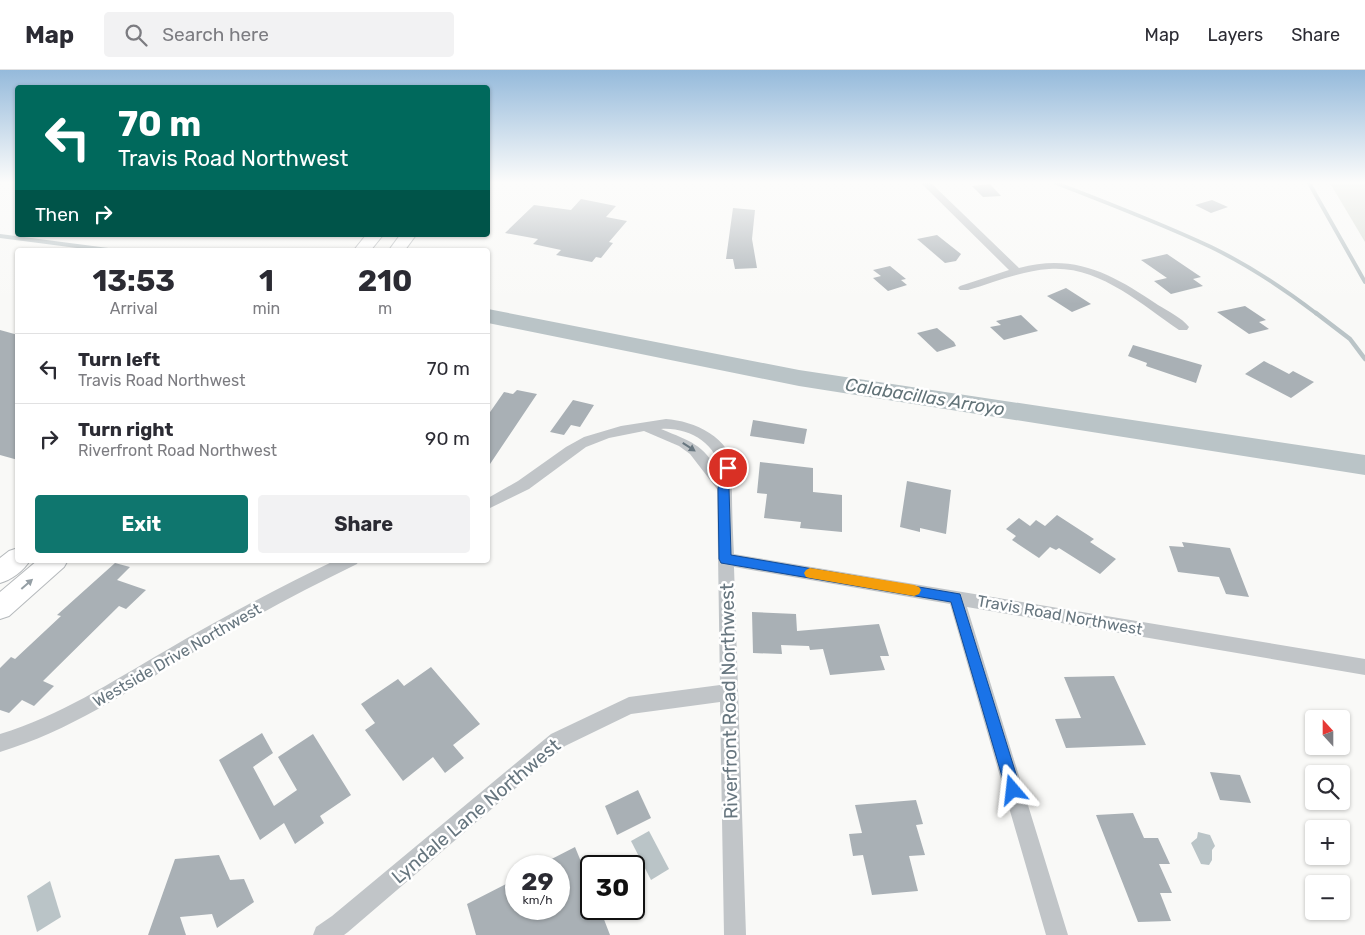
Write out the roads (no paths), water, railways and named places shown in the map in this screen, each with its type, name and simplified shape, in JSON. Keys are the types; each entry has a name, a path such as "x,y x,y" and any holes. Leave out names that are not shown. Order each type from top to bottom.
{"main road":[{"path":"364,248 373,237"},
{"path":"398,248 407,237"},
{"path":"0,563 15,551"},
{"path":"0,573 15,560"},
{"path":"0,608 52,563"}],"street":[{"path":"967,223 1017,272"},
{"path":"964,288 1017,272 1061,264 1090,270 1124,289 1182,327"},
{"name":"Riverfront Road Northwest","path":"646,426 666,423 697,432 715,445 728,468 724,488 725,559 735,935"},
{"path":"490,503 521,487 571,451 592,439 618,430 646,426 658,434 679,441 699,454 724,488"},
{"name":"Travis Road Northwest","path":"725,559 1365,667"},
{"name":"Westside Drive Northwest","path":"0,743 38,731 83,710 239,617 345,563"},
{"path":"956,597 1057,935"},
{"name":"Lyndale Lane Northwest","path":"336,931 558,740 629,706 728,692"}],"waterway":[{"path":"1158,223 1238,261 1293,296 1317,314"},
{"path":"1332,223 1365,282"},
{"name":"Calabacillas Arroyo","path":"0,236 93,248"},
{"path":"1316,313 1350,339 1365,359"},
{"name":"Calabacillas Arroyo","path":"490,316 799,378 1365,465"}]}
